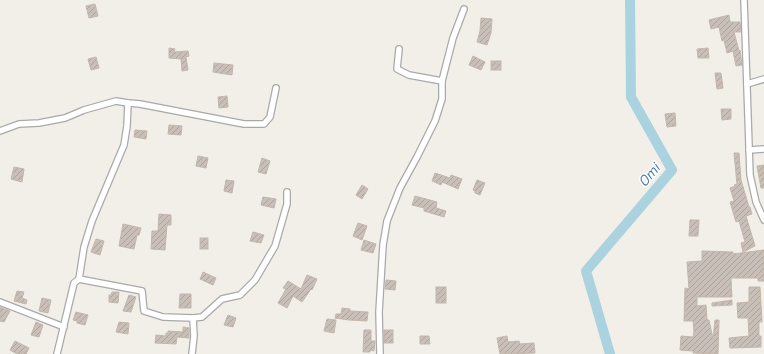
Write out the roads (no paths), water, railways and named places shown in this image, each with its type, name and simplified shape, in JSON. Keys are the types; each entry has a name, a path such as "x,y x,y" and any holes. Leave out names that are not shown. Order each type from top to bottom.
{"street":[{"path":"744,0 749,150 753,191 764,220"},
{"path":"380,354 379,312 383,245 387,221 400,188 435,121 442,99 442,81 453,38 464,9"},
{"path":"399,49 397,68 409,75 442,81"},
{"path":"747,84 764,79"},
{"path":"0,131 19,124 39,123 65,118 84,110 116,101 140,104 244,124 264,124 270,117 276,88"},
{"path":"57,354 74,283 79,279 84,247 90,228 124,145 128,103"},
{"path":"749,150 764,149"},
{"path":"79,279 142,291 144,311 163,316 193,318 202,316 222,299 240,295 255,280 275,246 287,204 287,192"},
{"path":"0,302 64,327"},
{"path":"192,354 194,336 193,318"}],"waterway":[{"name":"Omi","path":"610,354 586,271 672,170 631,97 630,0"}]}
